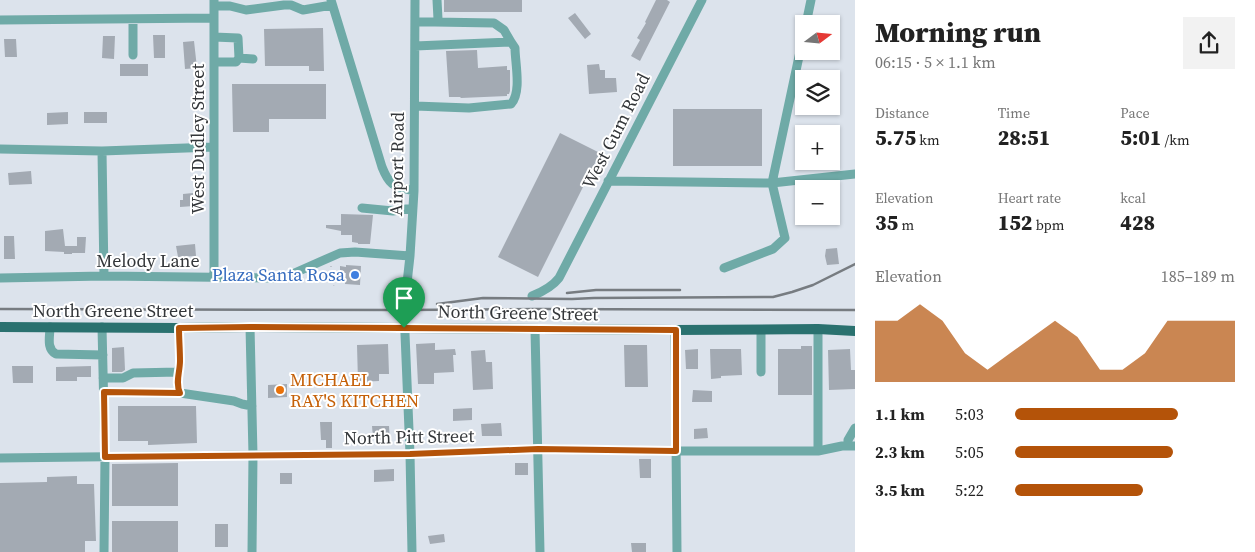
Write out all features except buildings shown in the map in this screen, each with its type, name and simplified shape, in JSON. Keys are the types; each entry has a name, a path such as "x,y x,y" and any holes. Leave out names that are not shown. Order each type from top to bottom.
{"main road":[{"name":"North Greene Street","path":"0,327 535,330 818,329 855,331"}],"street":[{"name":"Airport Road","path":"412,552 404,310 414,191 415,0"},
{"path":"435,22 438,19 437,0"},
{"name":"West Gum Road","path":"532,296 545,290 559,278 702,0"},
{"path":"808,15 811,0"},
{"path":"214,3 246,10 284,5 291,5 303,10 332,3 387,180 393,185 414,191"},
{"name":"West Dudley Street","path":"214,3 214,278"},
{"path":"133,18 133,55"},
{"path":"0,20 214,18"},
{"path":"415,22 494,23 504,30 514,48 517,92 511,104 469,108 415,106"},
{"path":"214,37 238,38 239,58 236,62 214,62"},
{"path":"415,46 511,42"},
{"path":"239,58 253,59"},
{"path":"724,268 773,249 785,238 772,183 798,60"},
{"path":"0,149 102,151 214,147"},
{"path":"102,151 104,276"},
{"path":"608,181 772,183 855,174"},
{"path":"362,208 393,211 413,208"},
{"name":"Melody Lane","path":"0,278 104,276 283,277 299,272 337,254 355,252 410,256"},
{"path":"50,327 50,350 52,352 56,354 103,355"},
{"path":"102,327 105,457 104,552"},
{"path":"250,327 253,455 252,552"},
{"path":"179,328 180,364 178,389 180,393"},
{"path":"818,329 818,451"},
{"path":"535,330 540,552"},
{"path":"676,330 677,552"},
{"path":"761,330 761,372"},
{"path":"103,378 124,378 133,373 178,372"},
{"path":"104,392 180,393 234,401 252,406"},
{"path":"851,446 848,440 855,428"},
{"name":"North Pitt Street","path":"0,458 410,454 538,449 818,451 851,446"}],"path":[{"path":"334,286 330,268 337,254"}],"railway":[{"path":"437,304 483,298 773,297 813,285 855,264"},
{"path":"567,293 596,290 680,290"},
{"path":"0,309 855,310"}],"place":[{"name":"Plaza Santa Rosa","path":"355,275"},
{"name":"MICHAEL RAY'S KITCHEN","path":"280,390"}],"route":[{"path":"179,328 404,328 676,330 676,451 538,449 410,454 105,457 104,392 180,393 178,389 180,364 179,328"}]}
